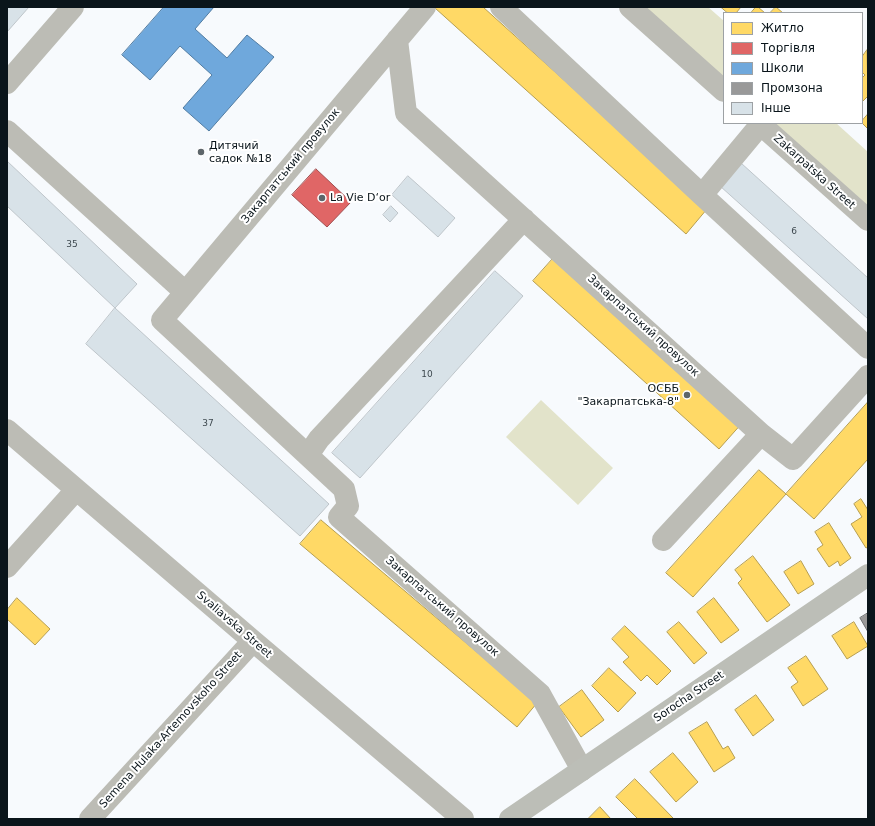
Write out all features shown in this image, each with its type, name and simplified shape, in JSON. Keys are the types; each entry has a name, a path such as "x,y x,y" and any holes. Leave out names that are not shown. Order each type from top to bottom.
{"main road":[{"name":"Sorocha Street","path":"510,819 868,575"}],"street":[{"path":"7,83 73,7"},
{"name":"Закарпатський провулок","path":"425,7 162,320 344,489 348,506 339,517 540,694 582,770"},
{"path":"501,7 868,348"},
{"path":"630,7 723,91"},
{"name":"Закарпатський провулок","path":"397,40 406,113 761,434 794,459 868,376"},
{"path":"702,195 760,124"},
{"name":"Zakarpatska Street","path":"760,124 868,220"},
{"path":"7,131 185,292"},
{"path":"308,455 319,439 524,219"},
{"name":"Svaliavska Street","path":"7,430 463,819"},
{"path":"664,540 761,434"},
{"path":"7,567 76,490"},
{"name":"Semena Hulaka-Artemovskoho Street","path":"90,819 253,641"}],"green space":[{"path":"637,7 708,7 723,20 723,84"},
{"path":"767,124 837,124 868,152 868,215"},
{"path":"541,400 613,468 578,505 506,437"}],"building: Житло":[{"path":"483,7 707,209 686,234 435,8"},
{"path":"721,7 741,7 737,12 727,12"},
{"path":"756,7 758,7 764,12 752,12"},
{"path":"776,7 782,12 771,12"},
{"path":"867,50 868,96 863,101 863,77 865,75 863,73 863,56"},
{"path":"868,114 868,129 863,124 863,120"},
{"path":"557,254 743,422 719,449 533,281"},
{"path":"868,402 868,459 814,519 786,494"},
{"path":"759,470 786,494 693,597 666,573"},
{"path":"861,499 868,510 868,547 866,548 851,524 862,517 854,504"},
{"path":"321,520 537,703 517,727 300,544"},
{"path":"829,523 851,558 840,566 838,561 829,567 817,549 823,545 815,532"},
{"path":"753,556 790,605 767,622 738,583 742,579 735,570"},
{"path":"801,561 814,584 798,594 784,572"},
{"path":"17,598 50,629 35,645 7,619 7,610"},
{"path":"714,598 739,630 721,643 697,612"},
{"path":"679,622 707,653 694,664 667,632"},
{"path":"854,622 868,646 847,659 832,636"},
{"path":"625,626 671,671 657,685 647,675 641,681 623,662 629,657 612,639"},
{"path":"806,656 828,689 803,706 791,687 798,682 788,668"},
{"path":"609,668 636,693 618,712 592,686"},
{"path":"582,690 604,720 581,737 559,707"},
{"path":"756,695 774,720 753,736 735,710"},
{"path":"707,722 723,749 728,746 735,758 714,772 689,733"},
{"path":"673,753 698,782 676,802 650,772"},
{"path":"635,779 674,819 638,819 616,797"},
{"path":"600,807 611,819 588,819"}],"building: Торгівля":[{"name":"La Vie D‘or","path":"316,169 351,202 327,227 292,195"}],"building: Школи":[{"path":"164,7 214,7 195,29 227,58 247,35 274,57 209,131 183,108 212,75 180,46 150,80 122,55"}],"building: Промзона":[{"path":"868,613 868,632 860,618"}],"building: Інше":[{"path":"7,7 29,7 7,32"},
{"path":"7,161 137,284 115,308 7,206"},
{"path":"741,163 868,278 868,319 720,186"},
{"path":"408,176 455,218 438,237 392,195"},
{"path":"391,206 398,213 390,222 383,215"},
{"path":"495,271 523,296 360,478 332,453"},
{"path":"115,308 329,504 300,536 86,344"}],"place":[{"name":"Дитячий садок №18","path":"201,152"},
{"name":"La Vie D‘or","path":"322,198"},
{"name":"ОСББ \"Закарпатська-8\"","path":"687,395"}]}
